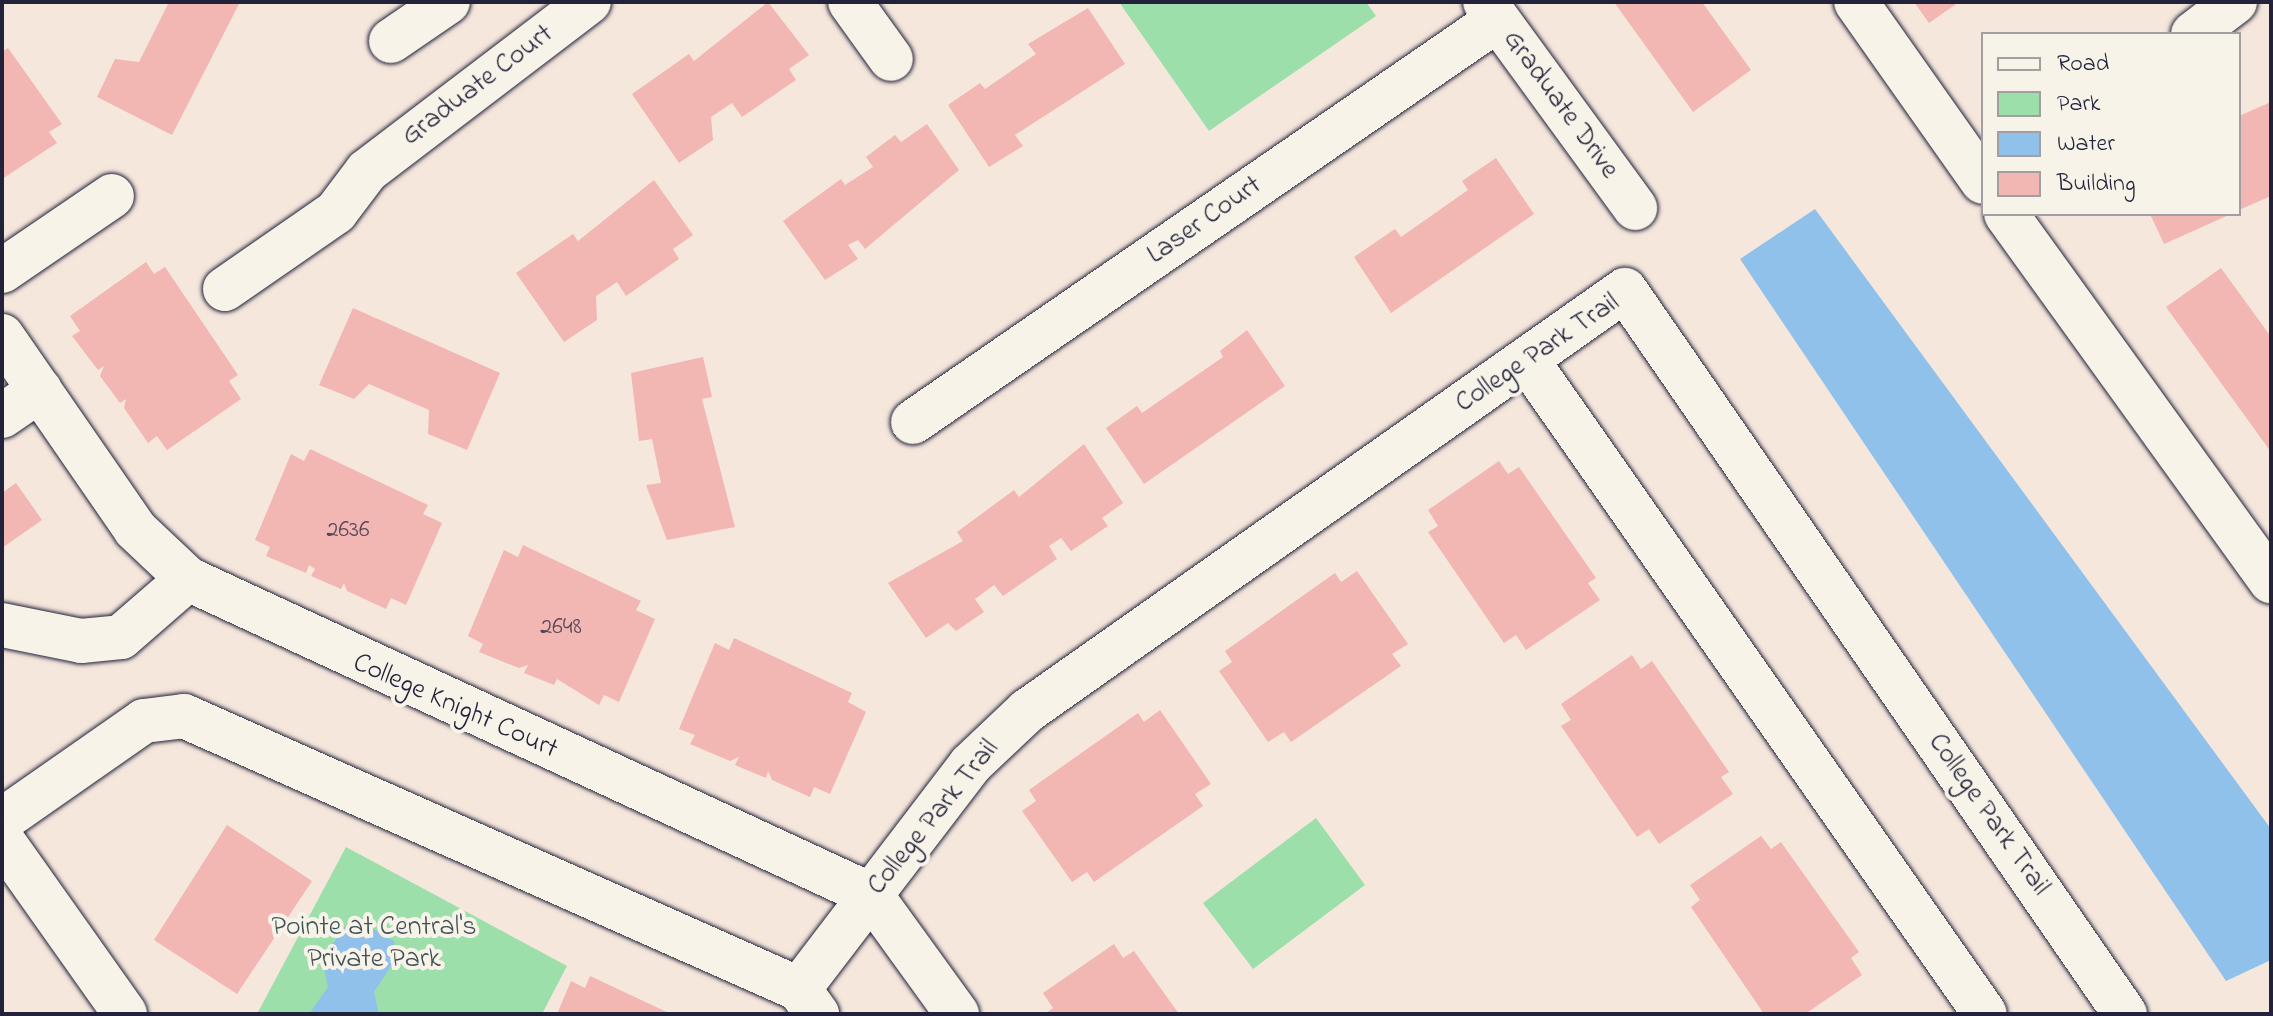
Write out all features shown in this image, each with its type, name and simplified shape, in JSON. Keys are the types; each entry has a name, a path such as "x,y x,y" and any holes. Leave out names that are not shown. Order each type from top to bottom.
{"street":[{"path":"391,41 448,2"},
{"path":"850,2 891,59"},
{"path":"1856,2 1981,179"},
{"path":"2196,32 2235,2"},
{"name":"Graduate Court","path":"225,289 336,212 367,171 587,3"},
{"name":"Graduate Drive","path":"1491,11 1635,208"},
{"name":"Laser Court","path":"913,422 1491,11"},
{"path":"2,271 112,196"},
{"path":"2007,216 2271,581"},
{"name":"College Park Trail","path":"808,1001 871,895 971,764 1027,711 1625,290 2125,1014"},
{"name":"College Knight Court","path":"2,336 135,529 188,579 271,623 871,895 957,1014"},
{"path":"1527,360 1985,1014"},
{"path":"2,416 40,390"},
{"path":"2,625 81,641 121,637 188,579"},
{"path":"2,820 144,721 184,716 808,1001"},
{"path":"2,840 125,1014"}],"green space":[{"path":"1119,2 1366,2 1376,16 1209,131"},
{"path":"1316,818 1365,885 1253,969 1203,903"},
{"name":"Pointe at Central's Private Park","path":"346,847 567,966 542,1014 257,1014"}],"water":[{"path":"1815,209 2271,829 2271,960 2226,981 1740,259"},
{"path":"362,922 394,941 396,959 374,992 379,1014 309,1014 328,987 322,960 344,927"}],"building":[{"path":"169,2 240,2 172,135 97,97 115,59 139,62"},
{"path":"768,2 809,55 789,69 796,80 742,117 732,103 711,117 713,140 679,163 632,94 689,54 694,61"},
{"path":"1614,2 1702,2 1751,70 1693,112"},
{"path":"1914,2 1959,2 1929,23"},
{"path":"1088,8 1125,64 1015,135 1023,146 989,167 948,105 980,83 985,89 1036,54 1028,44"},
{"path":"8,48 62,124 49,132 57,143 2,179 2,52"},
{"path":"2271,102 2271,196 2241,209 2241,115"},
{"path":"927,124 959,170 865,249 858,240 848,245 858,259 825,280 783,221 841,179 845,185 873,167 866,157 895,135 901,142"},
{"path":"1496,158 1534,214 1391,313 1354,257 1395,229 1401,237 1468,190 1462,181"},
{"path":"654,180 693,235 673,249 679,259 626,296 617,282 596,296 597,320 564,342 516,273 573,234 578,241"},
{"path":"2151,216 2227,216 2164,244"},
{"path":"146,262 154,274 165,267 238,375 229,381 241,399 167,450 157,436 148,443 124,408 126,399 120,403 100,376 104,366 98,370 72,336 80,331 70,316"},
{"path":"2221,268 2271,337 2271,452 2166,307"},
{"path":"353,308 500,373 467,450 428,434 429,410 369,384 354,399 319,385"},
{"path":"1247,330 1285,386 1144,484 1106,428 1137,406 1142,413 1223,357 1220,351"},
{"path":"703,357 712,397 702,399 735,527 667,540 646,485 661,483 652,439 639,441 631,373"},
{"path":"1084,444 1123,503 1102,518 1108,526 1071,551 1061,538 1049,546 1057,559 1003,596 994,585 975,599 984,612 956,631 948,623 926,638 888,583 963,541 957,532 1014,490 1019,497"},
{"path":"310,449 428,505 423,514 442,523 406,605 391,598 386,609 347,591 344,583 341,589 311,576 315,569 309,565 306,573 266,556 270,547 255,540 291,454 304,461"},
{"path":"1499,461 1508,474 1519,467 1596,578 1588,583 1600,600 1526,650 1516,635 1504,643 1428,532 1438,526 1428,510"},
{"path":"16,483 42,520 2,548 2,493"},
{"path":"523,545 641,601 636,610 655,619 619,702 604,695 599,705 557,679 554,685 524,673 528,665 519,668 479,652 483,644 468,636 504,550 518,557"},
{"path":"1357,571 1408,644 1392,654 1401,666 1291,742 1284,732 1268,742 1219,671 1232,662 1225,651 1335,573 1341,582"},
{"path":"734,638 852,693 848,702 866,712 830,794 814,787 810,797 772,780 768,771 766,778 735,765 739,757 730,761 690,744 695,735 679,729 715,643 729,650"},
{"path":"1632,655 1641,669 1652,661 1729,772 1721,777 1733,794 1659,844 1649,829 1637,837 1561,726 1571,720 1561,704"},
{"path":"1160,710 1211,784 1195,794 1203,806 1094,882 1087,872 1072,882 1022,811 1036,801 1029,790 1138,713 1144,722"},
{"path":"227,825 312,881 237,994 154,940"},
{"path":"1761,836 1771,849 1781,842 1859,952 1851,958 1862,975 1805,1014 1764,1014 1691,907 1700,900 1690,885"},
{"path":"1114,944 1123,958 1134,951 1179,1014 1045,1014 1053,1008 1043,993"},
{"path":"590,976 671,1014 557,1014 571,981 585,988"}]}
